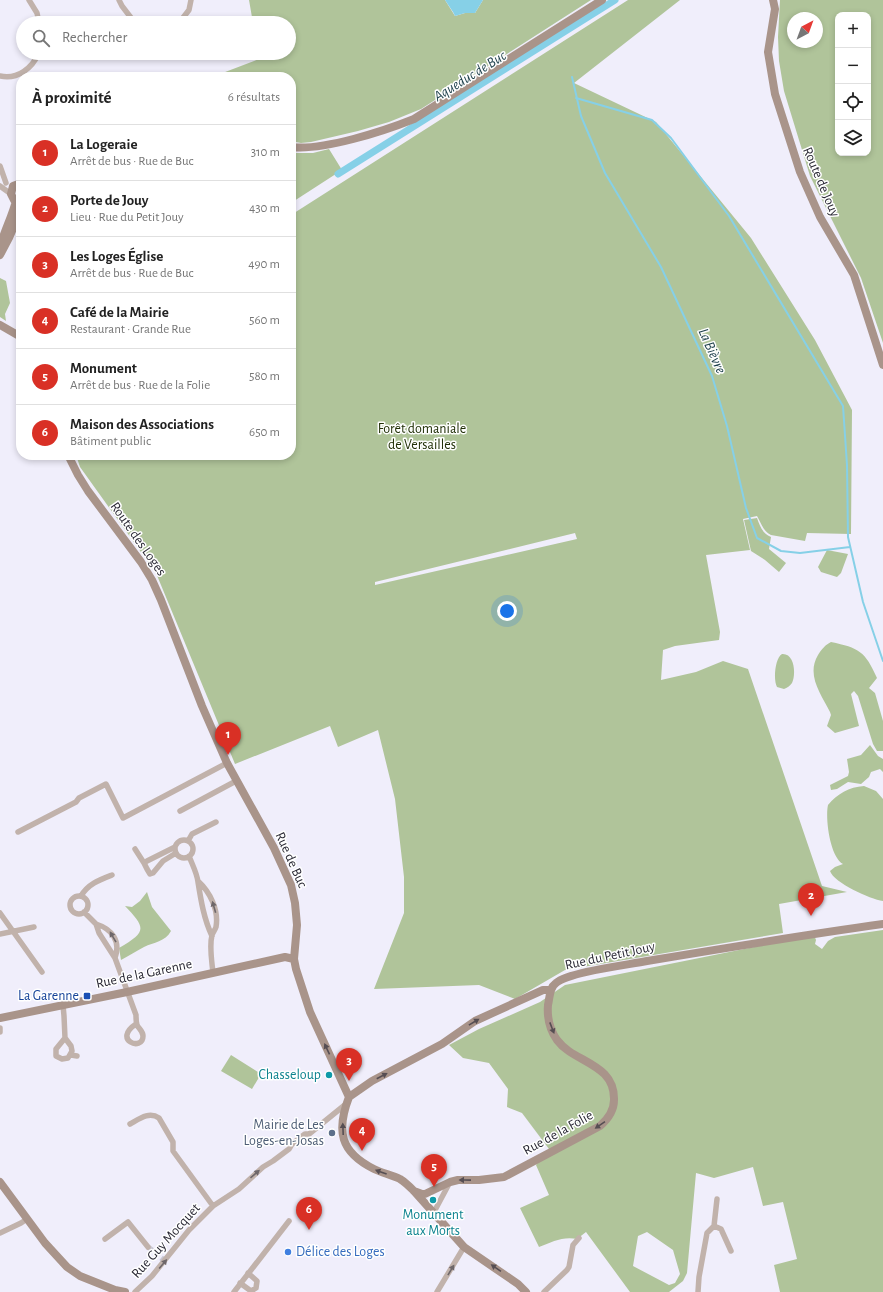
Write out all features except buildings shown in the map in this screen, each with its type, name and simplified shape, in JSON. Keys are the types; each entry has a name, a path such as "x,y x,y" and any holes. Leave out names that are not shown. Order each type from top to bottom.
{"street":[{"path":"29,0 37,16"},
{"path":"119,0 130,16"},
{"path":"184,16 189,10 191,0"},
{"path":"296,148 313,147 334,143 385,129 414,119 602,0"},
{"name":"Route de Jouy","path":"773,0 775,9 768,52 775,94 800,172 820,217 854,275 883,366"},
{"path":"25,72 36,60"},
{"path":"0,76 16,76"},
{"path":"0,166 3,182 16,183"},
{"path":"0,246 13,214 16,200 12,189 16,185"},
{"path":"0,186 16,200"},
{"path":"0,255 16,222"},
{"path":"0,325 16,334"},
{"name":"Route des Loges","path":"70,460 88,491 141,562 152,580 178,642"},
{"name":"Rue de Buc","path":"178,642 202,706 227,763 274,848 291,885 295,902 297,925 294,959 296,969 310,1012 347,1101"},
{"path":"18,832 76,802 79,798 106,784 124,818 227,763"},
{"path":"180,811 236,781"},
{"path":"188,841 192,834 216,822"},
{"path":"135,849 150,874 153,873 176,850 180,841 188,841"},
{"path":"176,850 183,857 189,856 192,852 192,847 188,841"},
{"path":"144,863 176,850"},
{"path":"189,856 198,881 198,889 206,924 212,936"},
{"path":"84,912 76,913 73,911 70,904 73,898 81,896 84,891 95,881 112,875"},
{"path":"198,881 212,899 216,914 216,926 212,936 213,973"},
{"path":"81,896 84,897 87,902 87,907 84,912"},
{"path":"84,912 96,924 99,933 116,958 136,1015 136,1024"},
{"path":"0,913 42,972"},
{"path":"96,924 104,926 112,932 118,950 116,958"},
{"name":"Rue du Petit Jouy","path":"347,1101 372,1081 442,1044 475,1021 544,990 551,990 557,982 568,977 615,967 815,933 883,924"},
{"path":"0,934 34,927"},
{"name":"Rue de la Garenne","path":"0,1018 285,957 294,959"},
{"name":"Rue de la Folie","path":"414,1191 425,1194 450,1182 458,1180 479,1180 504,1177 600,1126 610,1115 614,1102 614,1093 607,1078 597,1067 564,1047 557,1040 552,1030 548,1009 551,990"},
{"path":"63,1005 65,1038 71,1046 71,1055"},
{"path":"65,1038 56,1049 56,1056 58,1060 65,1059 71,1055 77,1056"},
{"path":"347,1101 343,1116 342,1131 346,1146 350,1152 361,1162 375,1170 400,1179 434,1212 464,1247 518,1284 526,1292"},
{"name":"Rue Guy Mocquet","path":"136,1292 152,1276 189,1230 213,1206 238,1189 263,1167 274,1161 305,1134 309,1134 347,1101"},
{"path":"130,1124 149,1115 155,1115 159,1118 173,1142 173,1151 213,1206"},
{"path":"0,1182 50,1250 73,1272 115,1290 125,1292"},
{"path":"434,1212 450,1182"},
{"path":"698,1292 699,1277 707,1232 714,1226 717,1199"},
{"path":"0,1233 27,1219"},
{"path":"234,1292 289,1220"},
{"path":"105,1239 128,1222 148,1247"},
{"path":"714,1226 721,1229 731,1251"},
{"path":"544,1292 569,1267 572,1244 579,1238"},
{"path":"437,1292 464,1247"},
{"path":"240,1283 251,1291 256,1288 257,1281 248,1274"}],"green space":[{"path":"249,0 445,0 455,16 465,13 475,13 483,0 591,0 421,109 389,122 358,131 301,143 296,142 296,72 225,72 256,60 296,60 296,16 252,16"},
{"name":"Forêt domaniale de Versailles","path":"628,0 680,0 574,83 656,122 751,238 815,340 852,410 851,534 807,533 805,541 771,535 764,529 757,516 743,519 750,550 706,555 720,632 719,640 675,646 663,650 661,680 696,672 723,661 748,669 822,886 847,892 779,904 783,933 565,970 515,999 479,985 374,989 404,913 404,877 395,799 378,730 338,747 330,726 235,764 156,573 80,467 78,460 296,460 296,212","holes":["575,533 577,539 375,585 375,582"]},
{"path":"780,0 883,0 883,343 861,278 810,176 784,91 779,61 778,37"},
{"path":"329,149 342,170 296,200 296,153 313,153"},
{"path":"0,278 6,281 10,303 5,314 6,321 0,317"},
{"path":"757,518 763,531 771,537 769,549 786,563 779,572 751,551 744,520"},
{"path":"827,550 848,554 841,573 837,577 821,572 818,567"},
{"path":"831,642 848,646 860,652 865,656 873,669 877,678 869,688 875,693 883,721 883,751 877,751 873,744 858,696 854,691 851,694 859,726 835,733 827,726 831,715 816,684 814,670 818,655 827,644"},
{"path":"782,654 790,657 794,670 792,683 784,689 777,687 775,679 776,664"},
{"path":"870,745 878,756 883,759 883,772 880,769 871,772 869,777 861,784 848,782 837,789 831,790 830,785 848,776 849,772 847,759 861,755"},
{"path":"864,786 876,791 883,799 883,901 853,890 833,876 830,871 843,864 838,860 832,846 827,819 828,805 844,792 853,788"},
{"path":"147,892 152,907 171,931 169,935 162,940 144,947 121,960 119,948 135,938 140,929 140,925 137,920 125,906 132,907 140,901"},
{"path":"883,930 883,1292 780,1292 774,1265 797,1259 783,1202 763,1206 753,1167 714,1178 696,1173 687,1273 683,1281 669,1292 630,1292 586,1232 577,1239 562,1239 539,1247 520,1208 549,1195 536,1165 549,1149 522,1113 507,1107 508,1089 489,1063 463,1058 449,1045 479,1029 540,1002 565,985 814,935 816,940 815,944 822,949 828,941 835,937","holes":["647,1232 673,1250 680,1274 675,1283 669,1285 633,1266 638,1236"]},
{"path":"231,1055 261,1074 252,1089 221,1071"}],"water":[{"path":"445,0 483,0 475,13 465,13 455,16"}],"waterway":[{"name":"Aqueduc de Buc","path":"338,174 615,0"},
{"name":"La Bièvre","path":"572,77 581,116 605,173 661,267 712,376 727,426 746,508 757,538 781,551 800,553 850,547"},
{"name":"La Bièvre","path":"576,98 652,120 671,138 729,216 843,406 847,465 848,537 863,602 883,661"}],"tunnel":[{"path":"148,1247 165,1261"}],"place":[{"name":"La Logeraie","path":"228,755"},
{"name":"Porte de Jouy","path":"811,916"},
{"name":"La Garenne","path":"87,996"},
{"name":"Chasseloup","path":"329,1075"},
{"name":"Les Loges Église","path":"349,1081"},
{"name":"Mairie de Les Loges-en-Josas","path":"332,1133"},
{"name":"Café de la Mairie","path":"362,1151"},
{"name":"Monument","path":"434,1187"},
{"name":"Monument aux Morts","path":"433,1200"},
{"name":"Maison des Associations","path":"309,1230"},
{"name":"Délice des Loges","path":"288,1252"}]}
